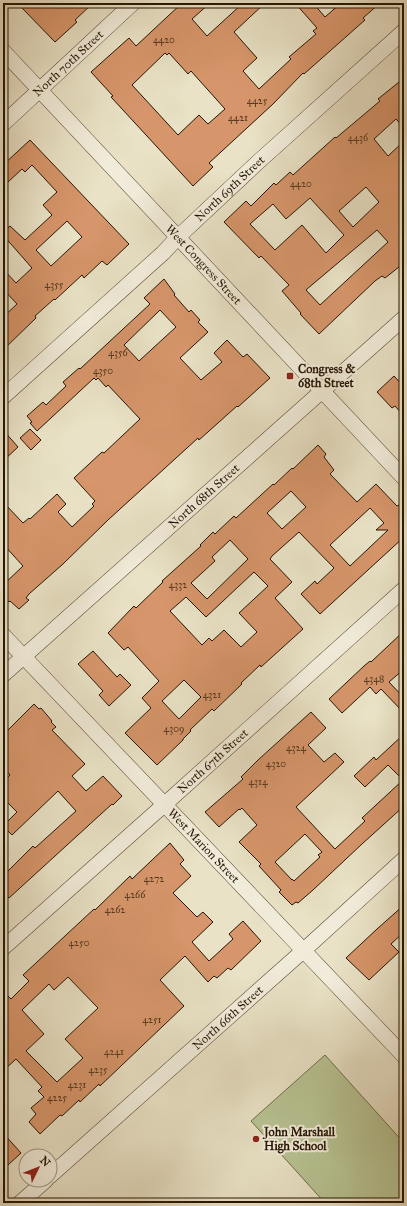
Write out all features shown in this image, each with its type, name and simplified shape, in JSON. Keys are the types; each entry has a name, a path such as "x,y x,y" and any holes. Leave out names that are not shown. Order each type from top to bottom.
{"street":[{"name":"North 70th Street","path":"3,124 133,3"},
{"name":"North 69th Street","path":"3,397 163,253 178,236 263,157 404,31"},
{"name":"West Congress Street","path":"3,51 404,478"},
{"name":"North 68th Street","path":"3,675 404,318"},
{"name":"North 67th Street","path":"3,948 404,589"},
{"name":"West Marion Street","path":"3,635 404,1056"},
{"name":"North 66th Street","path":"58,1169 404,859"},
{"path":"20,1203 37,1188"}],"green space":[{"path":"325,1055 404,1143 404,1203 325,1203 251,1121"}],"building":[{"path":"27,3 93,3 75,20 77,22 55,42 22,8"},
{"path":"182,3 210,3 192,19 207,36 243,3 265,3 234,32 257,58 243,71 259,89 291,59 289,57 316,34 313,31 317,28 295,3 313,3 325,17 341,3 380,3 363,18 365,20 304,74 303,73 273,104 209,163 213,167 193,186 111,97 113,96 91,72 129,38 136,46","holes":["165,53 167,55 169,53 188,74 191,71 225,109 208,124 199,115 178,135 132,85"]},
{"path":"404,78 404,128 396,119 374,139 388,156 404,141 404,263 385,278 382,276 375,281 319,334 300,314 301,313 282,291 289,285 261,256 259,258 224,222 246,201 251,206 274,183 276,185 290,172 293,175 335,137 336,138 380,101 378,99","holes":["366,187 379,202 353,227 339,211","310,198 344,235 326,253 302,225 275,250 250,224 273,204 286,219","377,230 388,242 320,305 306,290"]},
{"path":"30,140 129,244 107,265 102,261 84,278 82,275 35,316 36,318 3,350 3,317 17,304 3,289 3,269 16,283 32,268 3,235 3,232 10,226 25,240 52,215 43,205 57,192 32,165 25,172 22,169 8,182 3,176 3,165","holes":["67,221 82,237 51,266 36,250"]},
{"path":"164,279 175,294 174,295 189,312 191,310 200,320 198,322 208,332 180,358 201,380 222,362 214,353 227,340 243,357 247,354 270,378 199,440 198,438 108,520 63,564 29,594 26,598 29,600 19,609 3,596 3,585 23,566 3,544 3,502 23,523 29,518 30,519 57,494 66,504 58,512 72,527 94,506 92,504 95,501 74,478 102,452 104,453 140,419 108,385 106,387 98,378 96,380 94,378 37,431 30,423 32,422 27,416 43,402 46,405 66,386 63,382 79,368 80,369 150,304 144,298","holes":["160,310 176,327 139,361 124,345"]},
{"path":"394,376 404,387 404,416 395,406 392,408 377,392"},
{"path":"30,429 41,440 31,450 20,438"},
{"path":"3,430 18,447 3,461"},
{"path":"318,445 326,454 324,457 334,470 330,474 357,502 376,484 397,506 399,505 404,510 404,537 320,614 301,594 315,581 317,584 334,568 299,532 272,556 270,559 292,582 275,598 303,629 261,667 260,665 214,711 212,709 157,765 125,733 151,708 142,698 159,681 128,647 124,650 108,633 134,606 136,608 163,582 162,581 201,546 200,545 213,532 215,534 234,516 236,518 273,484 274,485 292,468 293,469","holes":["291,491 306,507 282,529 267,513","370,508 384,523 376,530 388,530 350,566 330,545","230,540 248,559 207,599 191,583 215,561 212,557","254,572 268,586 239,613 257,632 241,647 224,630 212,641 209,638 202,645 170,611 186,597 206,617","184,680 201,697 179,719 162,701"]},
{"path":"404,631 404,669 389,682 404,698 404,713 381,689 376,694 370,687 342,713 329,699"},
{"path":"93,651 117,677 120,674 131,685 109,706 99,695 103,691 78,664"},
{"path":"34,704 39,709 41,708 52,721 51,722 56,727 52,730 85,764 72,776 86,791 103,776 122,796 9,898 3,892 3,876 33,846 35,848 76,811 58,791 12,835 3,826 17,812 3,798 3,782 10,775 3,767 3,735"},
{"path":"311,712 326,728 308,745 324,762 335,753 344,762 296,807 335,849 365,821 362,818 403,780 388,765 365,787 354,776 374,757 376,760 404,734 404,806 313,890 298,903 296,902 292,905 279,892 281,890 259,866 261,864 239,842 257,825 242,808 219,827 205,812 243,779 241,777","holes":["305,834 322,852 318,855 320,857 294,881 275,862"]},
{"path":"170,843 184,860 180,864 191,876 173,893 197,917 203,912 213,922 192,942 209,961 233,939 229,934 243,921 261,941 231,970 228,968 217,978 214,976 208,982 185,956 160,980 184,1006 100,1086 99,1084 80,1102 79,1100 62,1116 60,1115 40,1134 29,1122 36,1114 31,1108 44,1097 38,1091 42,1087 16,1059 3,1071 3,991 11,999 29,981 23,975 130,876 132,879","holes":["68,977 98,1008 65,1039 83,1058 57,1082 26,1051 44,1034 22,1010 49,984 54,990"]},
{"path":"404,905 404,932 391,944 399,952 369,980 346,958"},
{"path":"3,1133 18,1150 18,1156 8,1165 3,1159"}],"place":[{"name":"Congress & 68th Street","path":"290,376"},
{"name":"John Marshall High School","path":"256,1139"}]}
